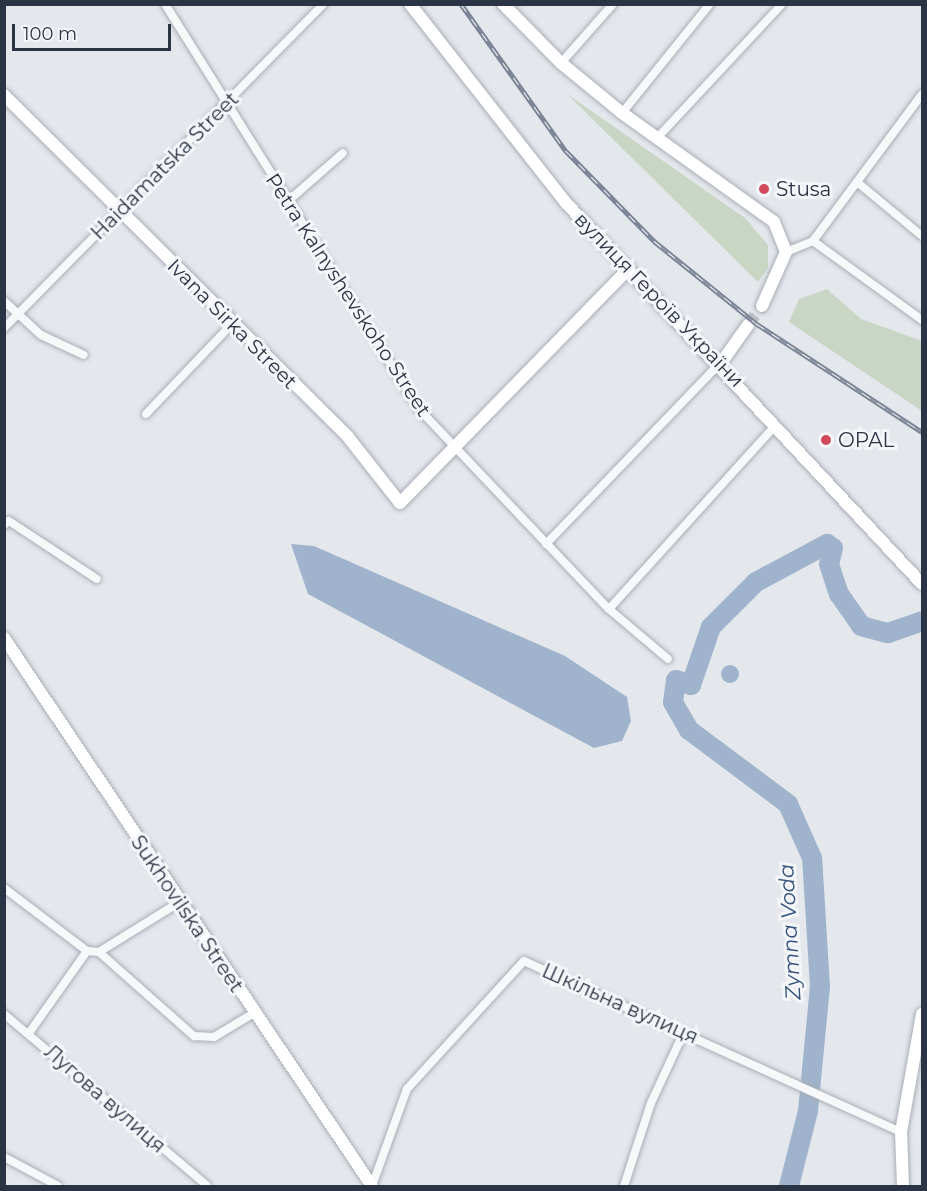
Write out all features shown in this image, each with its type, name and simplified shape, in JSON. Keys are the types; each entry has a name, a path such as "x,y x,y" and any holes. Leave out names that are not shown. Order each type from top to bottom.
{"street":[{"name":"Petra Kalnyshevskoho Street","path":"165,4 226,105 418,408 455,451 609,609 668,659"},
{"name":"Haidamatska Street","path":"4,328 324,4"},
{"name":"вулиця Героїв України","path":"410,4 567,204 721,363 922,584"},
{"path":"503,4 561,63 622,113 659,136 774,222 786,252"},
{"path":"561,63 613,4"},
{"path":"622,113 710,4"},
{"path":"659,136 782,4"},
{"path":"762,306 786,252 813,241 922,94"},
{"name":"Ivana Sirka Street","path":"4,95 231,326 348,437 393,499 410,499 455,451"},
{"path":"287,202 343,153"},
{"path":"857,182 922,236"},
{"path":"813,241 922,320"},
{"path":"455,451 629,268"},
{"path":"4,301 46,338 84,355"},
{"path":"546,544 721,363 748,325"},
{"path":"146,414 231,326"},
{"path":"609,609 776,425"},
{"path":"4,525 9,522 97,579"},
{"name":"Sukhovilska Street","path":"4,638 178,903 372,1186"},
{"path":"4,888 87,951 99,952 178,903"},
{"path":"29,1034 87,951"},
{"path":"99,952 194,1036 214,1037 254,1013"},
{"name":"Шкільна вулиця","path":"372,1186 407,1089 524,961 902,1132"},
{"name":"Лугова вулиця","path":"4,1014 206,1185"},
{"path":"903,1186 902,1132 922,1014"},
{"path":"624,1186 651,1103 684,1032"},
{"path":"4,1157 58,1186"}],"green space":[{"path":"567,94 745,218 768,245 768,268 758,282"},
{"path":"827,289 861,319 922,341 922,411 789,322 799,299"}],"water":[{"path":"291,544 314,546 565,656 627,697 631,721 622,741 594,748 308,594"},
{"path":"730,665 736,668 739,674 736,680 730,683 724,680 721,674 724,668"}],"waterway":[{"name":"Zymna Voda","path":"789,1186 808,1111 820,987 812,858 788,804 689,730 673,702 676,680 691,685 711,627 756,582 827,544 833,548 829,564 839,594 861,626 888,633 922,621"}],"tunnel":[{"path":"748,325 762,306"}],"railway":[{"path":"461,4 566,151 654,241 757,324 922,432"}],"place":[{"name":"Stusa","path":"764,189"},
{"name":"OPAL","path":"826,440"}]}
